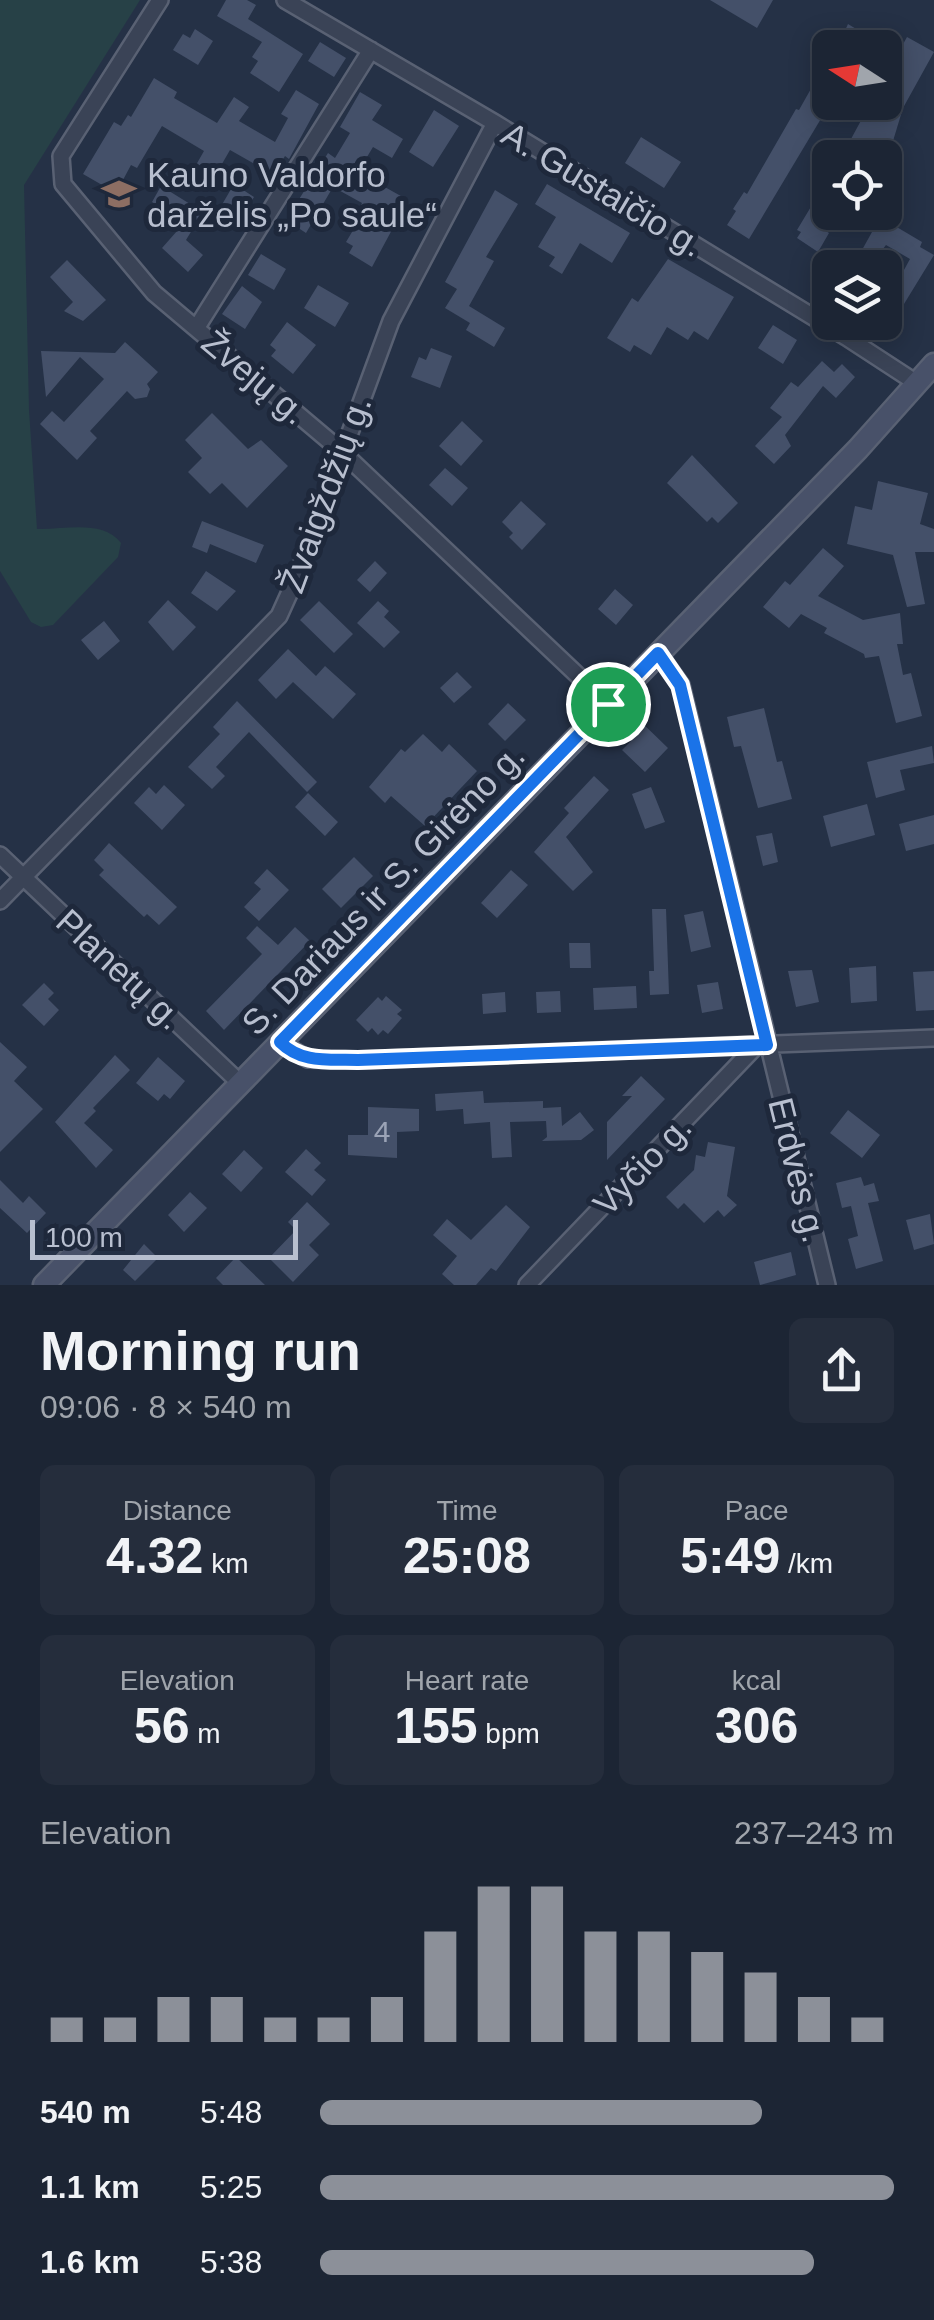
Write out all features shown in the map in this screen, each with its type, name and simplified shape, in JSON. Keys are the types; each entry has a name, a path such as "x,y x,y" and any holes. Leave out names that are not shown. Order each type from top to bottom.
{"street":[{"name":"Žvejų g.","path":"160,0 61,156 62,184 154,292 340,450 608,704"},
{"name":"A. Gustaičio g.","path":"285,0 495,123 846,336 918,384"},
{"path":"196,328 371,50"},
{"name":"Žvaigždžių g.","path":"0,901 279,616 390,321 495,123"},
{"name":"S. Dariaus ir S. Girėno g.","path":"44,1285 934,364"},
{"name":"Erdvės g.","path":"658,653 680,685 762,1045 827,1285"},
{"name":"Planetų g.","path":"0,855 240,1083"},
{"path":"280,1042 296,1056 342,1060 934,1038"},
{"name":"Vyčio g.","path":"527,1285 762,1045"}],"green space":[{"path":"0,0 140,0 24,185 29,410 37,529 93,528 121,543 118,557 53,625 41,627 31,622 0,571"}],"building":[{"path":"226,0 247,0 256,5 248,19 303,54 279,92 250,73 258,61 252,57 262,42 217,16"},
{"path":"710,0 773,0 757,28"},
{"path":"195,29 213,41 198,65 173,50 183,34 190,38"},
{"path":"907,37 934,52 902,111 902,46"},
{"path":"320,42 346,58 334,77 308,61"},
{"path":"154,78 177,92 174,98 217,123 234,97 249,107 239,121 275,142 288,118 281,114 296,90 319,104 289,159 285,156 274,175 230,150 215,176 196,165 204,151 162,126 137,168 131,165 116,193 83,174 114,122 121,126 128,115 131,117"},
{"path":"812,87 812,120 820,120 749,239 727,225 736,211 733,209 744,192 747,194 796,109 799,110"},
{"path":"360,92 382,105 372,120 403,139 392,158 373,147 358,172 408,200 372,267 349,253 353,246 346,242 364,212 359,209 362,203 333,187 306,233 286,220 328,153 335,158 350,133 340,127"},
{"path":"434,110 459,126 433,167 409,152"},
{"path":"861,120 899,120 893,140 851,139"},
{"path":"641,137 681,162 664,188 625,163"},
{"path":"234,184 254,197 240,220 220,208"},
{"path":"547,184 630,233 612,263 580,243 562,274 549,266 555,257 538,247 556,217 535,204"},
{"path":"161,186 203,212 186,240 203,255 188,272 162,248 185,222 152,202"},
{"path":"495,190 518,204 486,257 494,261 469,306 505,328 494,347 466,330 470,323 445,308 457,289 445,282"},
{"path":"812,205 812,230 829,233 819,250 815,250 797,238 801,232 797,230"},
{"path":"873,230 902,230 934,255 902,307 902,274 910,259 902,250 886,245 882,250 862,250"},
{"path":"261,254 286,269 274,290 248,275"},
{"path":"668,259 734,297 708,340 694,331 688,340 667,327 651,355 634,345 630,352 607,338 632,298 638,302"},
{"path":"67,260 106,300 83,321 64,311 73,302 50,277"},
{"path":"318,285 349,303 335,327 304,308"},
{"path":"242,286 262,302 245,329 222,314"},
{"path":"287,322 316,345 293,374 271,356 276,350 270,345"},
{"path":"773,325 797,340 783,364 758,348"},
{"path":"125,342 158,372 147,384 147,397 135,399 127,391 90,431 97,438 77,460 40,424 52,411 64,422 104,379 80,357 46,397 41,351 115,353"},
{"path":"431,348 452,356 440,388 411,377 419,357 426,360"},
{"path":"822,361 834,372 842,364 855,377 836,398 823,386 785,435 791,446 774,464 755,446 782,417 770,408 791,382 798,387"},
{"path":"212,413 248,449 261,440 288,466 247,508 222,483 210,494 188,472 202,458 185,440"},
{"path":"462,421 483,441 461,466 439,446"},
{"path":"692,455 738,503 718,523 712,517 707,522 667,483"},
{"path":"445,468 468,488 452,506 429,485"},
{"path":"878,481 928,493 920,524 934,529 934,552 915,552 925,604 907,607 893,555 847,544 855,506 872,510"},
{"path":"521,501 546,524 522,550 509,537 513,533 502,522"},
{"path":"202,521 264,545 256,563 210,544 207,553 192,547"},
{"path":"823,548 844,566 818,596 863,620 900,613 903,644 897,644 903,675 911,673 922,716 896,723 879,656 865,658 824,633 827,628 801,614 789,628 763,607 785,581 790,585"},
{"path":"375,561 387,573 370,592 357,580"},
{"path":"206,571 236,591 217,611 191,593"},
{"path":"615,589 633,605 616,625 598,609"},
{"path":"168,600 196,627 173,651 148,622"},
{"path":"319,601 353,634 334,653 300,620"},
{"path":"378,601 389,611 384,617 400,632 384,648 357,623"},
{"path":"104,621 120,641 98,660 81,640"},
{"path":"288,649 316,676 325,666 356,694 333,719 293,682 276,699 258,680"},
{"path":"457,672 472,687 454,703 440,688"},
{"path":"237,701 317,782 307,792 249,732 216,767 225,776 212,789 188,767 220,734 213,727"},
{"path":"508,703 526,720 505,741 488,724"},
{"path":"764,708 777,762 782,761 792,799 758,808 741,746 734,747 727,717"},
{"path":"637,718 668,748 645,772 622,750 631,741 623,734"},
{"path":"423,734 442,752 449,744 477,771 425,826 391,796 385,803 369,787 401,749 405,752"},
{"path":"932,746 934,763 900,770 905,790 876,798 867,762"},
{"path":"594,776 609,790 566,837 593,872 573,891 534,852 569,813 564,808"},
{"path":"164,785 185,805 162,830 134,803 149,787 156,794"},
{"path":"651,787 665,822 645,829 632,794"},
{"path":"308,793 338,822 325,836 295,807"},
{"path":"867,804 875,835 831,847 823,816"},
{"path":"934,815 934,844 906,851 899,824"},
{"path":"772,833 778,862 763,866 756,836"},
{"path":"109,843 177,907 159,925 147,914 144,917 99,875 104,870 94,860"},
{"path":"354,857 373,876 341,908 322,889"},
{"path":"267,869 289,890 259,921 244,907 261,889 254,883"},
{"path":"511,870 528,885 497,918 481,903"},
{"path":"652,909 666,909 669,994 650,995 649,971 654,971"},
{"path":"703,911 711,947 691,952 684,915"},
{"path":"257,926 278,945 295,927 310,941 224,1030 206,1011 262,954 246,938"},
{"path":"569,943 590,943 591,968 570,968"},
{"path":"876,966 877,1001 851,1003 849,968"},
{"path":"812,970 819,1002 796,1007 788,971"},
{"path":"934,971 934,1010 916,1011 913,972"},
{"path":"718,982 723,1009 702,1013 697,985"},
{"path":"44,983 54,993 48,999 59,1010 44,1026 22,1005"},
{"path":"636,986 637,1008 594,1010 593,988"},
{"path":"560,991 561,1012 537,1013 536,992"},
{"path":"505,992 506,1012 483,1014 482,994"},
{"path":"386,996 402,1010 397,1014 402,1018 388,1034 383,1030 378,1035 372,1028 368,1032 356,1020 378,997 382,1001"},
{"path":"0,1042 27,1067 14,1081 43,1109 0,1152"},
{"path":"115,1055 130,1070 93,1108 96,1111 84,1123 113,1150 96,1168 55,1122"},
{"path":"158,1057 185,1081 170,1099 164,1094 158,1101 136,1083"},
{"path":"641,1076 665,1099 607,1160 607,1122 632,1096 622,1096"},
{"path":"483,1091 484,1103 543,1101 543,1108 561,1107 562,1126 580,1112 594,1130 581,1140 542,1141 547,1137 546,1121 510,1122 512,1157 492,1158 490,1122 464,1124 463,1109 436,1111 435,1094"},
{"path":"368,1107 419,1109 419,1131 397,1132 397,1158 348,1155 348,1135 368,1135"},
{"path":"848,1110 880,1135 862,1158 830,1133"},
{"path":"708,1142 735,1147 727,1196 737,1205 724,1217 718,1210 704,1223 684,1203 678,1209 666,1197 694,1170 696,1155 705,1157"},
{"path":"306,1149 321,1163 314,1170 326,1180 312,1196 285,1172"},
{"path":"244,1150 263,1168 241,1192 222,1174"},
{"path":"861,1177 864,1186 874,1183 879,1201 868,1203 883,1261 856,1269 848,1239 858,1236 851,1206 842,1208 836,1183"},
{"path":"0,1180 23,1203 29,1196 46,1213 27,1233 0,1208"},
{"path":"190,1192 207,1208 184,1232 168,1215"},
{"path":"307,1202 330,1224 309,1245 319,1255 293,1282 269,1258 296,1230 288,1222"},
{"path":"506,1205 530,1227 496,1271 491,1268 476,1285 454,1285 442,1274 457,1256 433,1235 447,1219 471,1240"},
{"path":"930,1214 934,1244 914,1250 906,1220"},
{"path":"144,1244 158,1258 135,1281 123,1270"},
{"path":"791,1252 796,1275 760,1285 754,1262"},
{"path":"236,1257 265,1285 223,1285 216,1278"}],"place":[{"name":"Kauno Valdorfo darželis „Po saule“","path":"119,194"}],"route":[{"path":"658,653 676,674 767,1045 358,1060 308,1059 287,1050 280,1042 608,704 658,653"}]}
